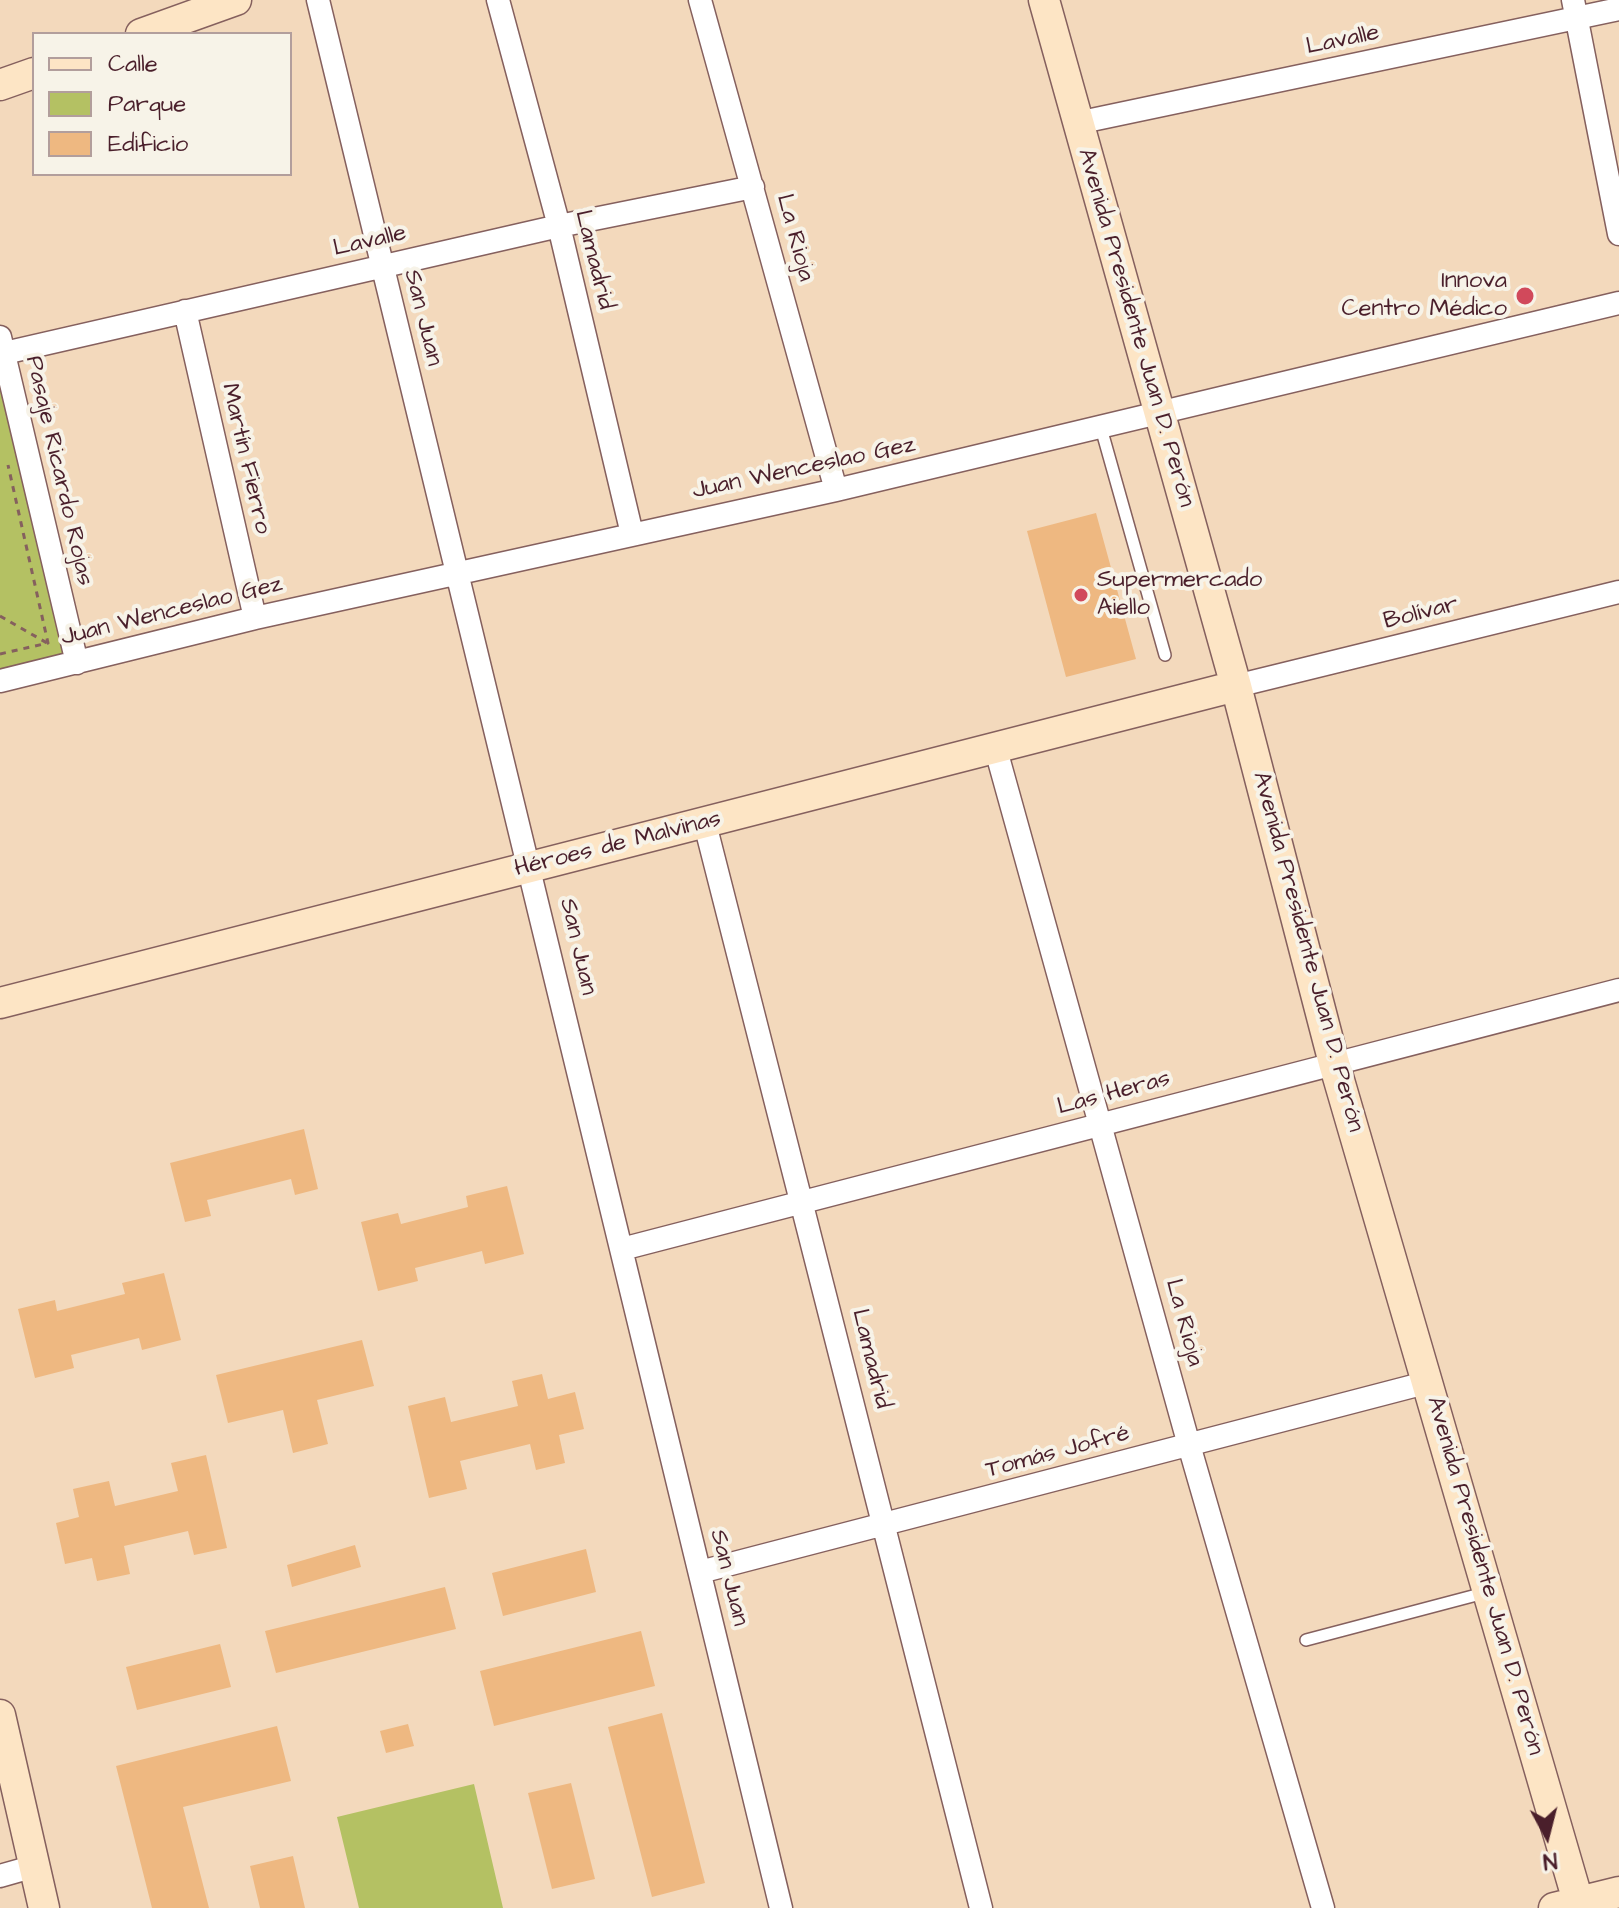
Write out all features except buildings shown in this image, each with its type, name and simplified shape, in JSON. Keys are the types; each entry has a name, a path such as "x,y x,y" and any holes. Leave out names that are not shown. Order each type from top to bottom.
{"main road":[{"path":"147,32 236,0"},
{"name":"Avenida Presidente Juan D. Perón","path":"1044,0 1236,686 1334,1063 1429,1382 1571,1906"},
{"path":"0,85 32,74"},
{"name":"Héroes de Malvinas","path":"0,1003 1236,686"},
{"path":"0,1715 44,1908"},
{"path":"1571,1906 1619,1892"}],"street":[{"name":"San Juan","path":"318,0 531,866 781,1908"},
{"name":"Lamadrid","path":"498,0 559,226 632,534"},
{"name":"La Rioja","path":"700,0 836,490"},
{"name":"Lavalle","path":"1077,123 1574,9 1619,9"},
{"path":"1574,9 1619,234"},
{"name":"Lavalle","path":"1,348 185,311 559,226 753,187"},
{"name":"Juan Wenceslao Gez","path":"0,681 255,618 836,490 1619,303"},
{"name":"Martín Fierro","path":"185,311 255,618"},
{"name":"Pasaje Ricardo Rojas","path":"1,348 77,663"},
{"name":"Bolívar","path":"1236,686 1619,592"},
{"name":"La Rioja","path":"996,750 1189,1445 1323,1908"},
{"name":"Lamadrid","path":"705,824 981,1908"},
{"name":"Las Heras","path":"622,1249 1619,990"},
{"name":"Tomás Jofré","path":"700,1572 1429,1382"},
{"path":"0,1876 35,1866"}],"lane":[{"path":"1101,428 1165,655"},
{"path":"1306,1640 1488,1592"}],"path":[{"path":"7,461 48,643"},
{"path":"0,616 77,663"},
{"path":"0,654 48,643"}],"green space":[{"path":"0,376 64,652 61,657 0,675"},
{"path":"474,1784 503,1908 359,1908 337,1817"}],"place":[{"name":"Innova Centro Médico","path":"1525,296"},
{"name":"Supermercado Aiello","path":"1081,595"}]}
